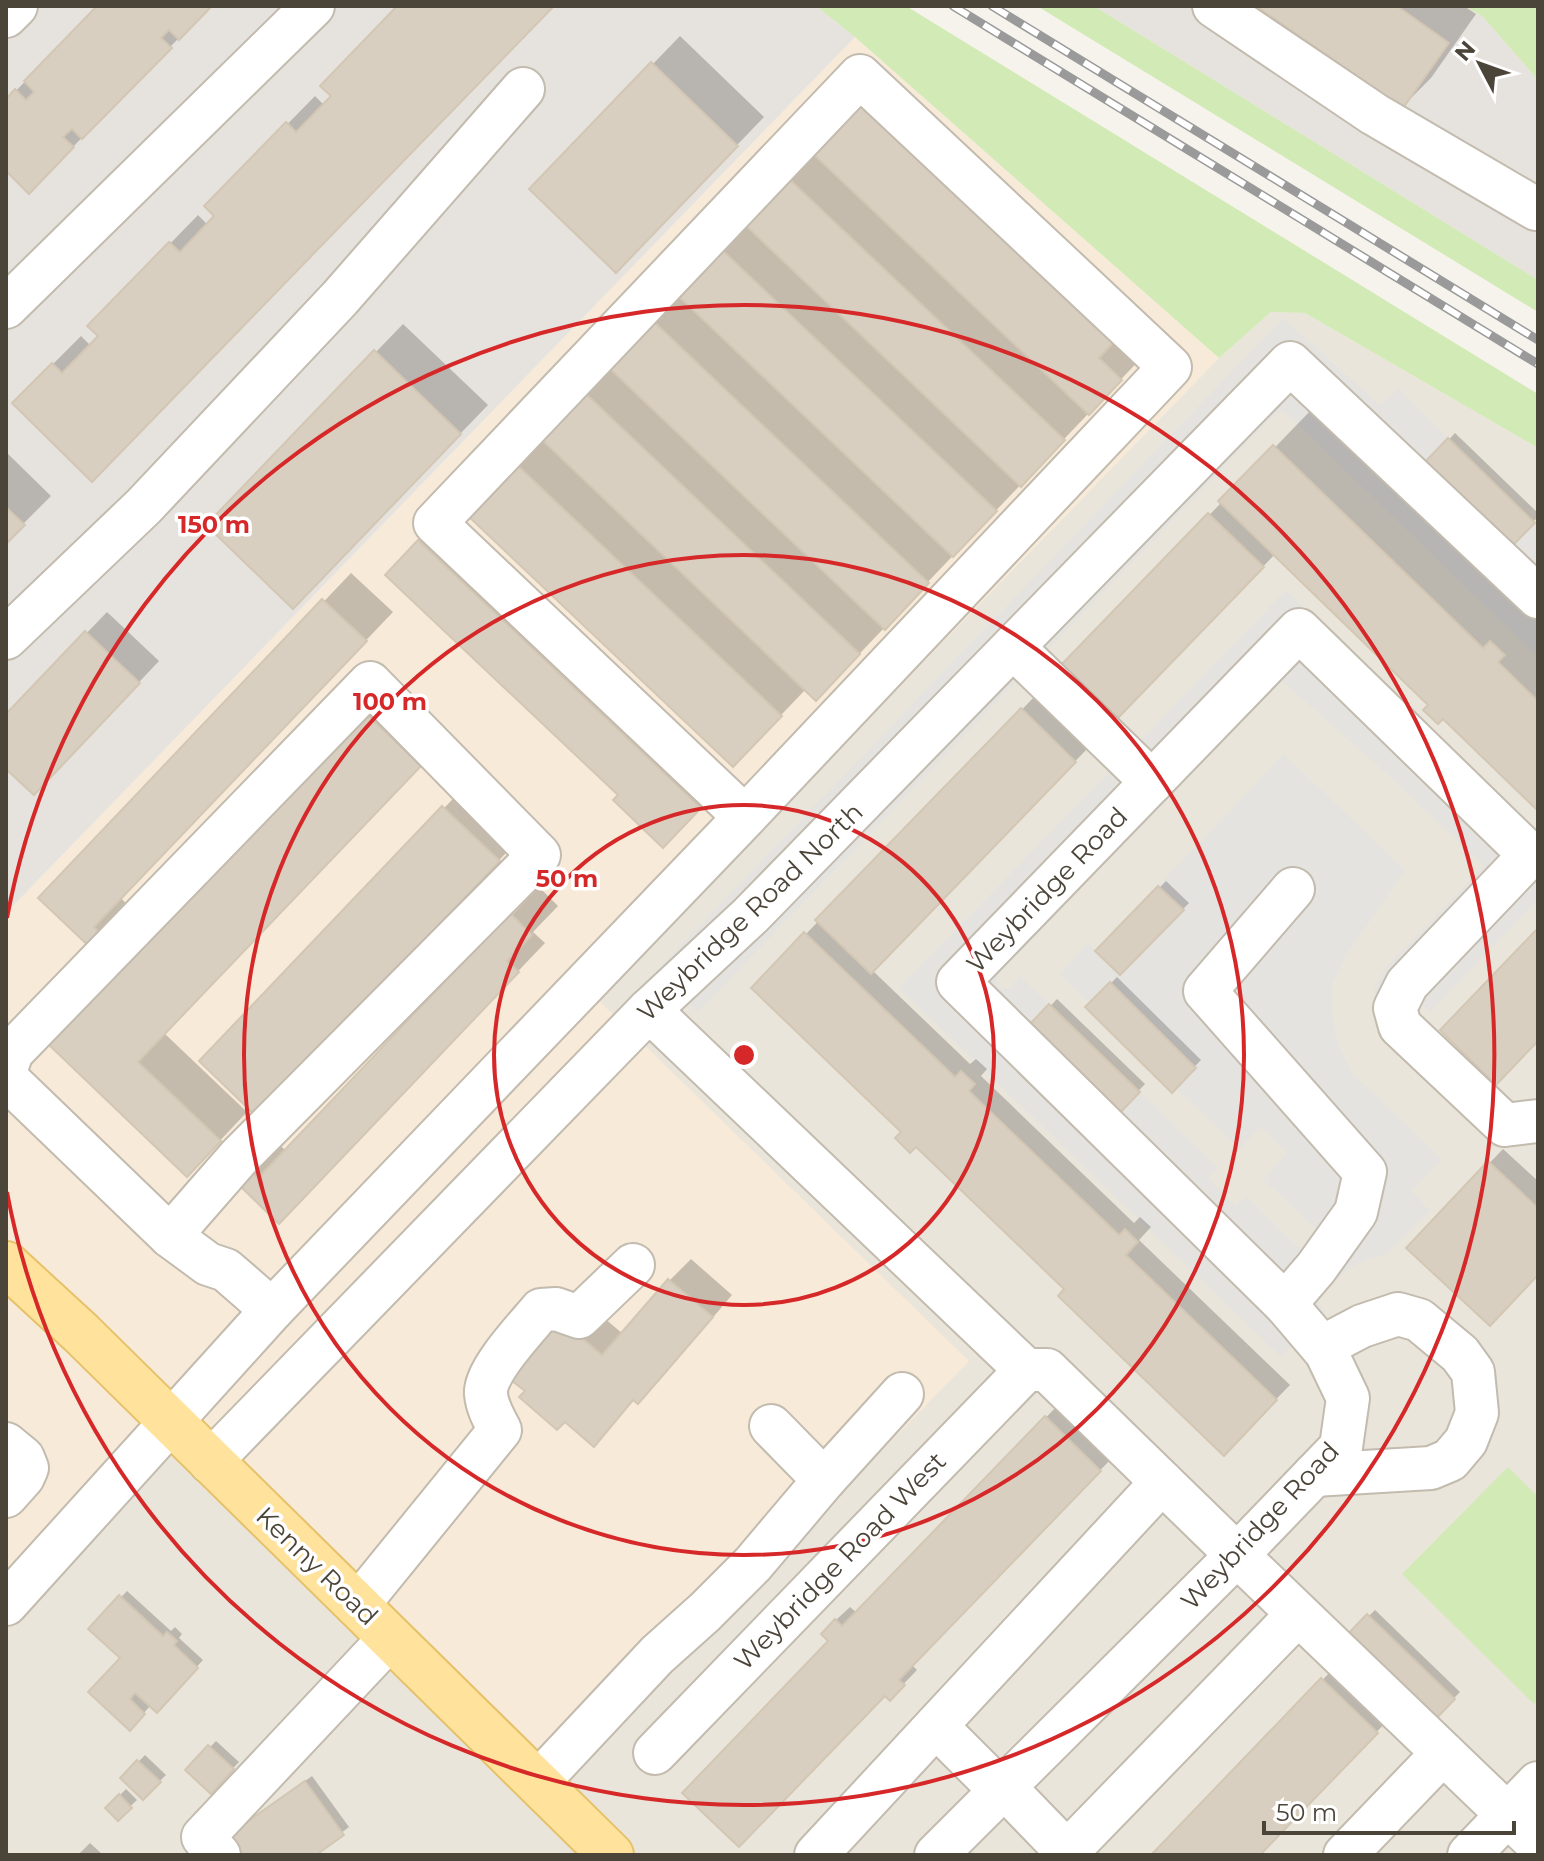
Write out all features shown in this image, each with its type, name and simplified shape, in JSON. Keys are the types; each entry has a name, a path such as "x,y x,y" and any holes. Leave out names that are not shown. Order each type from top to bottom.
{"main road":[{"name":"Kenny Road","path":"11,1267 611,1855"}],"street":[{"path":"6,16 16,6"},
{"path":"6,307 313,6"},
{"path":"1214,6 1374,114 1536,209"},
{"path":"6,1604 20,1567 171,1423 272,1310 745,817 1170,367 860,76 435,523 745,817"},
{"path":"6,638 144,506 340,298 523,89"},
{"name":"Weybridge Road North","path":"210,1462 649,1010 751,915 1290,363 1538,597"},
{"name":"Weybridge Road","path":"936,1855 1341,1447 1348,1398 1322,1347 1285,1304 958,982 1299,630 1530,855 1407,984 1395,1008 1400,1026 1505,1125 1538,1121"},
{"path":"1013,647 1152,782"},
{"path":"6,1069 12,1052 370,683 539,855 239,1157 170,1236"},
{"path":"1285,1304 1316,1268 1356,1212 1365,1172 1205,991 1293,889"},
{"path":"649,1010 1026,1370 1047,1370 1538,1844"},
{"path":"6,1078 170,1236 208,1264 226,1270 272,1310"},
{"path":"357,1606 500,1430 485,1391 493,1370 541,1310 556,1309 579,1317 633,1265"},
{"path":"1314,1475 1431,1468 1450,1460 1466,1441 1477,1413 1473,1372 1460,1354 1419,1320 1398,1314 1362,1326 1322,1347"},
{"name":"Weybridge Road West","path":"655,1753 1026,1370"},
{"path":"537,1783 657,1655 753,1564 902,1394"},
{"path":"771,1426 824,1480"},
{"path":"6,1444 23,1458 27,1468 6,1496"},
{"path":"816,1855 1162,1482"},
{"path":"936,1726 1065,1853 1298,1614"},
{"path":"219,1855 203,1837 390,1638"},
{"path":"1345,1855 1443,1753"},
{"path":"1469,1855 1538,1783"}],"shaded area":[{"path":"6,6 816,6 855,37 6,913"},
{"path":"1094,6 1465,6 1482,16 1538,80 1538,280"},
{"path":"855,37 1219,358 596,998 969,1361 548,1795 172,1435 6,1603 6,913"},
{"path":"1271,312 1305,313 1538,448 1538,1855 6,1855 6,1603 1219,358"},
{"path":"1283,318 1381,406 1398,388 1448,438 1424,462 1512,547 1535,523 1538,526 1538,657 1281,411 1042,656 1136,745 1286,590 1538,834 1538,900 1430,1012 1417,1001 1375,1012 1375,986 1388,965 1484,866 1282,681 997,976 997,984 1002,989 1008,989 1020,976 1218,1168 1209,1178 1236,1206 1247,1196 1308,1257 1326,1238 1263,1179 1287,1153 1261,1127 1239,1149 1176,1088 1196,1067 1110,982 1089,1003 1059,974 1088,943 1121,975 1184,911 1158,886 1284,754 1405,870 1348,953 1332,985 1332,1013 1338,1043 1352,1073 1442,1159 1412,1191 1430,1211 1382,1258 1379,1255 1351,1267 1325,1290 1319,1303 1326,1312 1281,1357 899,988 1116,765 1022,676 698,1012 655,972"}],"green space":[{"path":"816,6 906,6 1538,394 1538,448 1305,313 1271,312 1219,358"},
{"path":"1037,6 1094,6 1538,280 1538,312"},
{"path":"1465,6 1538,6 1538,80 1482,16"},
{"path":"1508,1467 1538,1497 1538,1700 1534,1704 1402,1574"}],"building":[{"path":"97,6 212,6 179,40 169,30 161,38 172,48 82,139 72,129 63,137 74,147 29,194 6,171 6,99 15,89 26,100 34,92 24,81"},
{"path":"397,6 554,6 92,482 12,403 52,363 62,373 98,336 87,326 169,242 180,252 214,216 204,206 286,122 296,132 331,96 320,86"},
{"path":"1256,6 1397,6 1449,43 1403,108"},
{"path":"651,62 738,146 616,273 529,189"},
{"path":"859,99 1115,341 1099,358 1122,380 1089,415 810,151"},
{"path":"787,177 1065,440 1021,487 743,223"},
{"path":"719,247 997,511 953,557 675,293"},
{"path":"651,319 929,583 885,630 607,366"},
{"path":"374,350 461,434 293,609 206,525"},
{"path":"584,392 860,654 816,701 540,438"},
{"path":"1448,438 1535,523 1511,547 1424,463"},
{"path":"1273,445 1483,648 1490,641 1505,655 1498,662 1538,701 1538,811 1443,719 1438,724 1423,710 1428,705 1218,501"},
{"path":"515,463 782,716 733,767 467,515"},
{"path":"6,507 25,525 6,544"},
{"path":"1208,513 1264,567 1116,720 1060,666"},
{"path":"418,540 701,808 663,848 613,800 618,795 385,575"},
{"path":"322,599 367,641 94,927 106,939 94,951 38,898"},
{"path":"85,631 140,683 34,795 6,769 6,714"},
{"path":"1021,708 1076,762 871,974 815,920"},
{"path":"364,712 421,766 138,1062 221,1141 187,1177 48,1044"},
{"path":"442,806 500,861 256,1116 199,1061"},
{"path":"1158,886 1184,910 1120,975 1095,951"},
{"path":"510,913 532,935 507,961 519,972 279,1224 234,1180 246,1167 258,1178"},
{"path":"1538,928 1538,1041 1496,1085 1440,1030"},
{"path":"804,932 955,1077 961,1071 975,1084 969,1091 1119,1235 1125,1229 1138,1242 1126,1255 1277,1400 1224,1456 1058,1296 1064,1289 916,1147 910,1153 895,1138 901,1132 751,988"},
{"path":"1110,982 1196,1068 1172,1093 1085,1007"},
{"path":"1049,1004 1140,1092 1117,1116 1026,1028"},
{"path":"1488,1161 1538,1208 1538,1275 1490,1326 1406,1248"},
{"path":"668,1279 713,1317 638,1404 633,1400 594,1447 565,1422 557,1430 519,1397 525,1391 511,1380 561,1320 602,1355"},
{"path":"1045,1416 1101,1471 899,1680 905,1685 890,1701 885,1696 739,1847 682,1793 828,1641 821,1634 835,1619 842,1626"},
{"path":"119,1595 163,1636 167,1632 177,1641 174,1645 198,1668 157,1713 135,1693 130,1699 145,1714 130,1731 88,1692 120,1658 88,1629"},
{"path":"1367,1614 1455,1699 1432,1723 1344,1638"},
{"path":"1321,1678 1378,1733 1260,1855 1151,1855"},
{"path":"208,1745 234,1769 211,1794 185,1770"},
{"path":"137,1760 161,1782 143,1800 120,1778"},
{"path":"305,1781 344,1835 316,1855 243,1855 225,1830 243,1816 247,1822"},
{"path":"119,1794 132,1808 118,1821 105,1808"}],"railway":[{"path":"953,6 1538,364"},
{"path":"992,6 1538,340"}]}
